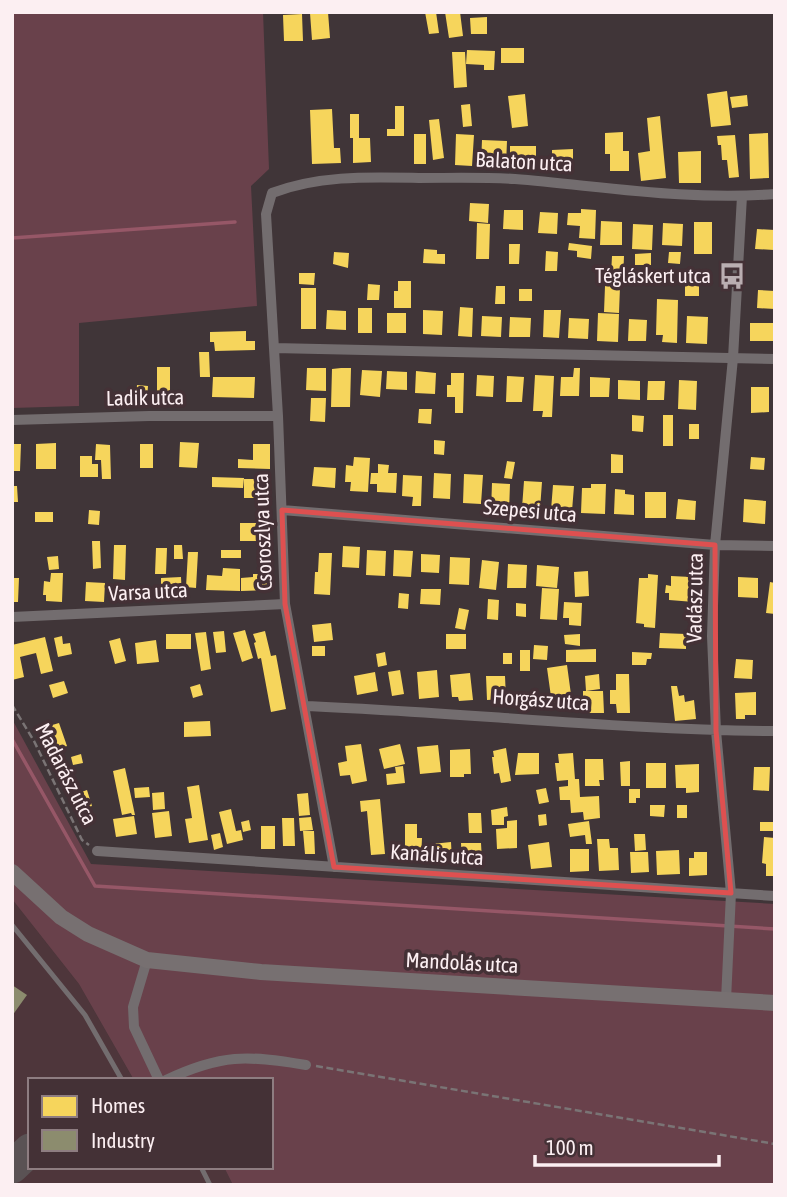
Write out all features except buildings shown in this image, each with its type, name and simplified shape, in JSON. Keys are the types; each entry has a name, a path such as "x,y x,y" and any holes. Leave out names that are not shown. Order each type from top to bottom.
{"street":[{"name":"Balaton utca","path":"272,193 294,184 356,177 511,179 743,197 775,194"},
{"name":"Csoroszlya utca","path":"272,193 266,214 278,416 285,604 334,867"},
{"name":"Vadász utca","path":"726,1000 731,893 716,731 712,636 715,545 733,358 743,197"},
{"path":"274,348 775,359"},
{"name":"Ladik utca","path":"12,420 278,416"},
{"name":"Szepesi utca","path":"282,510 715,545 775,546"},
{"name":"Varsa utca","path":"12,617 285,604"},
{"name":"Horgász utca","path":"304,706 410,710 716,731 775,732"},
{"name":"Kanális utca","path":"97,851 775,896"},
{"name":"Mandolás utca","path":"12,872 61,916 88,934 147,960 261,972 775,1003"},
{"path":"147,960 133,1007 134,1027 158,1078"},
{"path":"171,1078 215,1060 237,1058 306,1065"}],"lane":[{"path":"12,925 85,1015 121,1078"},
{"path":"202,1169 210,1185"}],"path":[{"name":"Madarász utca","path":"12,705 34,741 82,840 97,851"},
{"path":"306,1065 775,1144"}],"highlighted area":[{"path":"282,510 715,545 716,731 731,893 334,867 285,604"}],"shaded area":[{"path":"12,12 263,12 269,169 251,186 257,306 79,323 79,406 12,408"},
{"path":"12,719 91,864 775,904 775,1185 233,1185 225,1169 273,1169 273,1078 133,1078 79,984 12,899"},
{"path":"12,899 79,984 133,1078 28,1078 28,1169 225,1169 233,1185 12,1185"}],"waterway":[{"path":"12,238 235,222"},
{"path":"12,739 95,886 775,929"}],"taxiway":[{"path":"12,1167 28,1152"}],"place":[{"name":"Tégláskert utca","path":"732,276"}]}
